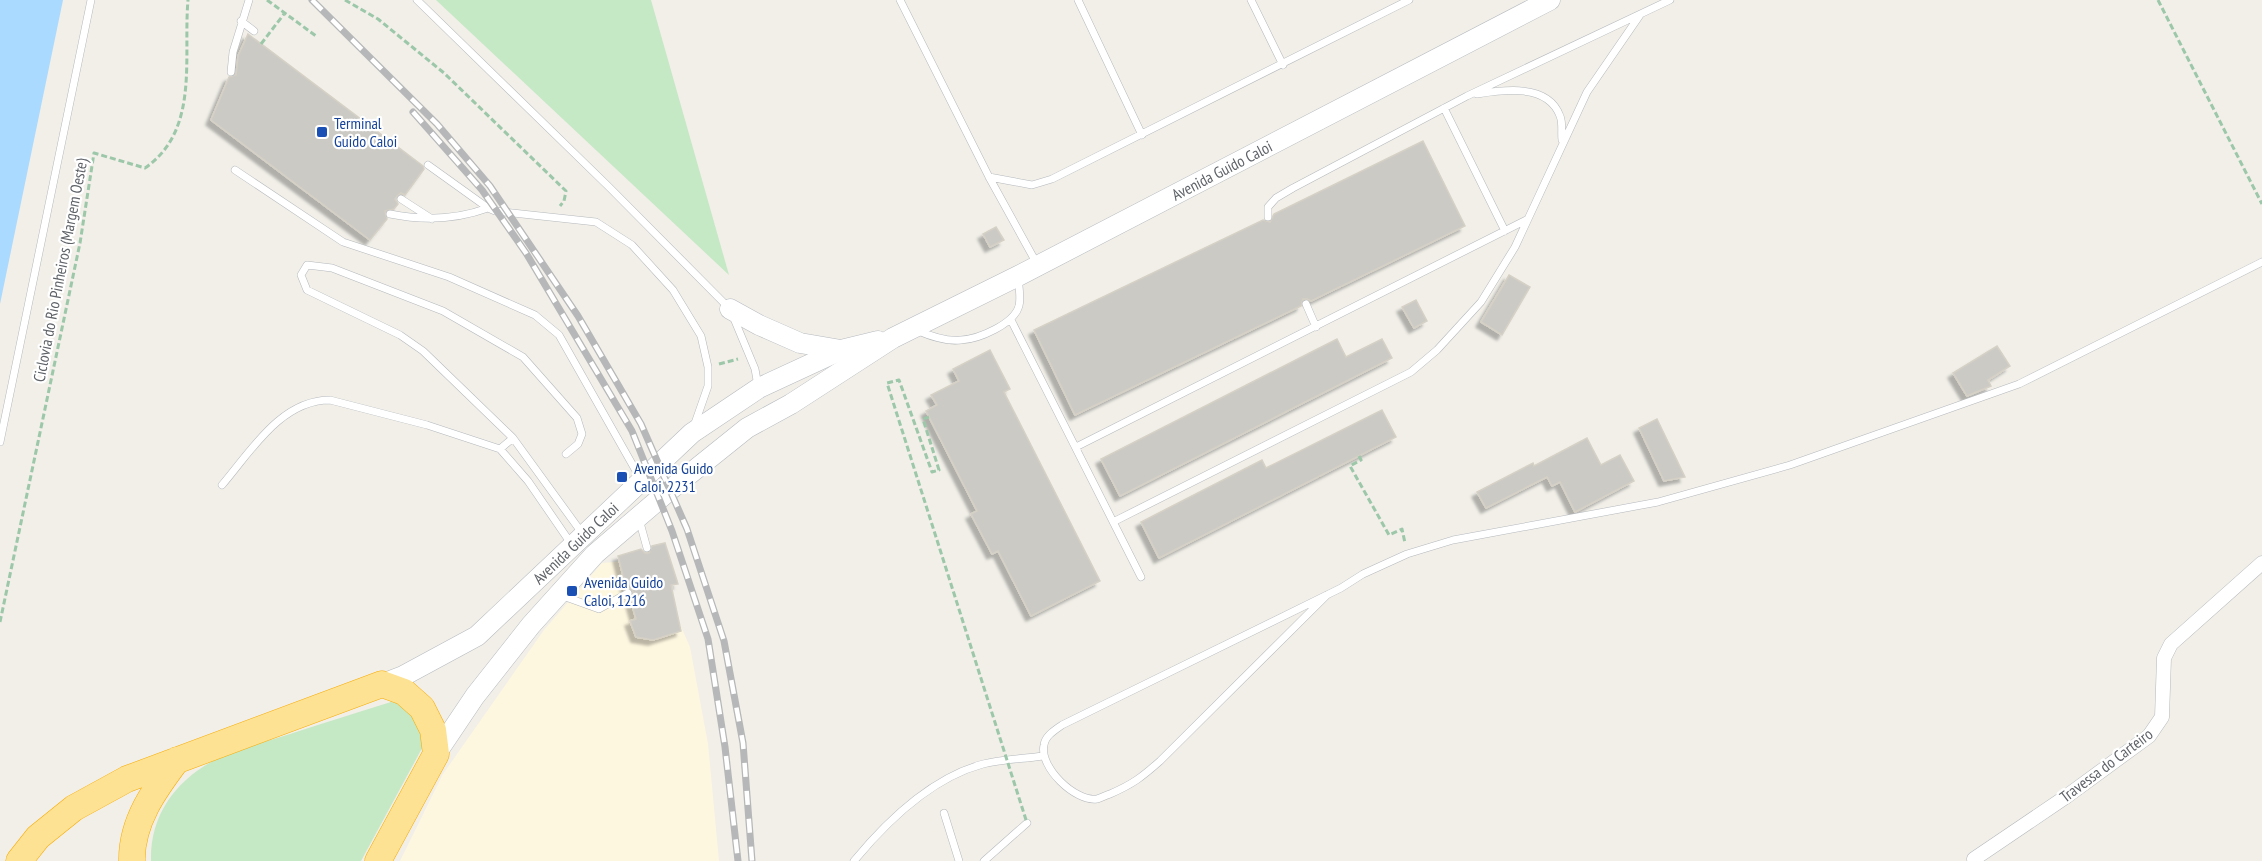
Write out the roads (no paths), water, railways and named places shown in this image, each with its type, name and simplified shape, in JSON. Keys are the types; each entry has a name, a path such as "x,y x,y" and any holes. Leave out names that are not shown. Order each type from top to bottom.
{"highway":[{"path":"20,861 38,837 74,808 127,779 382,684 404,692 422,708 433,730 436,754 384,856"},
{"path":"132,861 136,830 152,793 177,759"}],"main road":[{"name":"Avenida Guido Caloi","path":"436,754 475,696 531,626 595,554 747,428 791,404 911,328 1038,266 1550,0"},
{"path":"730,309 800,343 841,350"},
{"name":"Avenida Guido Caloi","path":"382,684 412,671 477,636 692,433 759,388 841,350 893,338"},
{"path":"747,428 759,388"}],"street":[{"name":"Travessa do Carteiro","path":"1973,860 2067,796 2148,736 2162,717 2164,658 2171,644 2262,563"}],"lane":[{"path":"0,442 91,0"},
{"path":"231,72 233,52 249,0"},
{"path":"417,0 609,187 730,309 755,369 759,388"},
{"path":"900,0 989,177 1038,266"},
{"path":"1078,0 1142,135"},
{"path":"1251,0 1283,65"},
{"path":"989,177 1032,185 1052,179 1409,0"},
{"path":"1268,217 1268,207 1276,198 1467,96 1670,0"},
{"path":"1113,522 1411,372 1437,351 1481,302 1515,247 1587,92 1640,15"},
{"path":"242,21 254,31"},
{"path":"1467,96 1506,90 1529,91 1549,100 1560,116 1562,142"},
{"path":"1444,108 1505,231"},
{"path":"428,165 495,211 596,222 632,245 673,290 701,336 708,367 708,386 692,433"},
{"path":"235,170 343,242 449,277 535,315 559,335 641,480"},
{"path":"401,199 433,220"},
{"path":"390,214 433,220 469,215 488,208"},
{"path":"1076,447 1526,220"},
{"path":"1327,595 1134,784 1096,799 1076,794 1059,781 1043,756 1044,743 1050,734 1062,725 1407,554 1454,540 1658,502 1790,465 2019,384 2262,262"},
{"path":"566,454 578,444 582,434 577,418 524,357 443,311 332,267 307,265 301,275 307,290 400,335 423,351 513,438 578,540"},
{"path":"911,328 934,337 961,340 985,334 1011,320 1020,304 1018,276"},
{"path":"1306,304 1316,327"},
{"path":"1011,320 1141,577"},
{"path":"222,485 277,420 315,400 330,400 416,422 500,449 578,540"},
{"path":"500,449 513,438"},
{"path":"639,517 647,548"},
{"path":"558,595 599,609 628,593"},
{"path":"854,861 897,815 921,795 952,777 983,764 1043,756"},
{"path":"944,813 959,861"},
{"path":"984,861 1027,823"}],"water":[{"path":"0,0 63,0 0,304"}],"railway":[{"path":"312,0 437,124 490,186 578,316 641,424 687,529 724,641 743,743 752,861"},
{"path":"413,112 482,190 526,253 632,431 672,531 708,639 725,747 738,861"}],"place":[{"name":"Terminal Guido Caloi","path":"322,132"},
{"name":"Avenida Guido Caloi, 2231","path":"622,477"},
{"name":"Avenida Guido Caloi, 1216","path":"572,591"}]}
